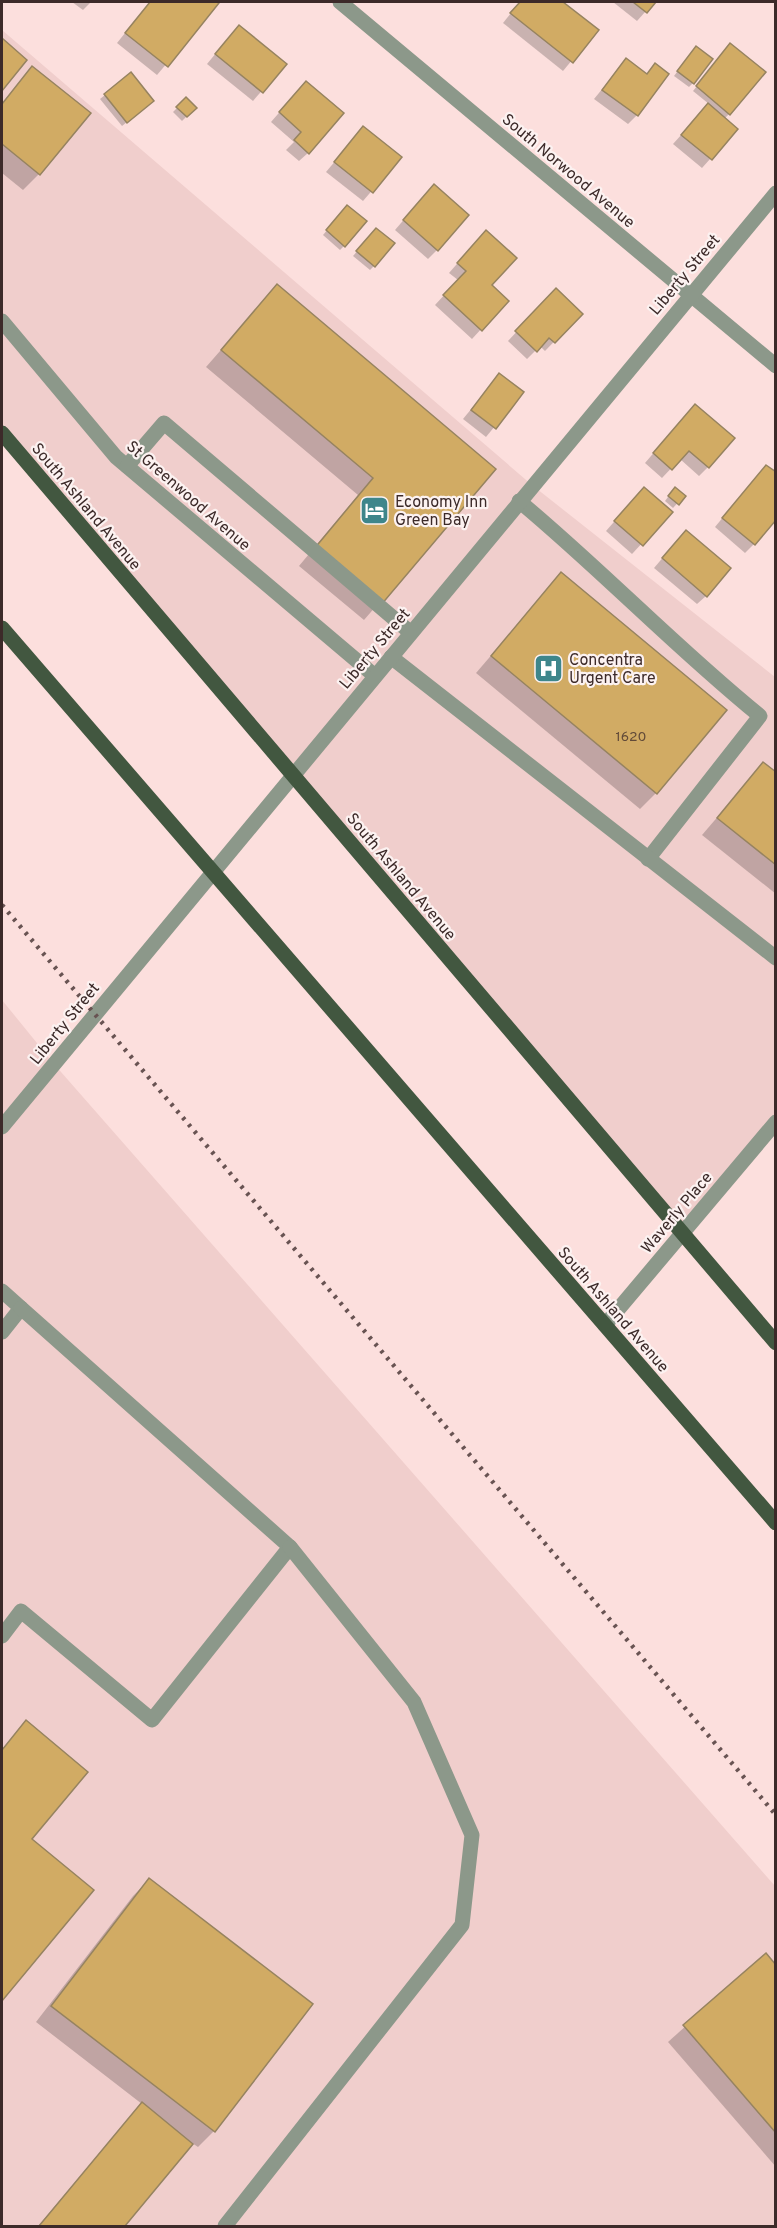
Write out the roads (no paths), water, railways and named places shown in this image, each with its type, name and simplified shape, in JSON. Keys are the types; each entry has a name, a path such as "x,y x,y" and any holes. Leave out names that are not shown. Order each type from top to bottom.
{"main road":[{"name":"South Ashland Avenue","path":"2,433 776,1343"},
{"name":"South Ashland Avenue","path":"2,628 776,1523"}],"street":[{"name":"South Norwood Avenue","path":"340,2 776,366"},
{"name":"Liberty Street","path":"2,1127 776,193"},
{"name":"St Greenwood Avenue","path":"2,321 116,457 375,676"},
{"path":"127,466 164,423 411,633"},
{"path":"519,501 564,538 709,674 760,716 648,859"},
{"path":"391,657 776,958"},
{"name":"Waverly Place","path":"605,1325 776,1122"},
{"path":"2,1291 290,1547 414,1702 472,1835 462,1925 225,2226"},
{"path":"2,1332 21,1308"},
{"path":"2,1636 21,1611 152,1720 290,1547"}],"railway":[{"path":"2,905 776,1815"}],"place":[{"name":"Economy Inn Green Bay","path":"374,510"},
{"name":"Concentra Urgent Care","path":"548,668"}]}
